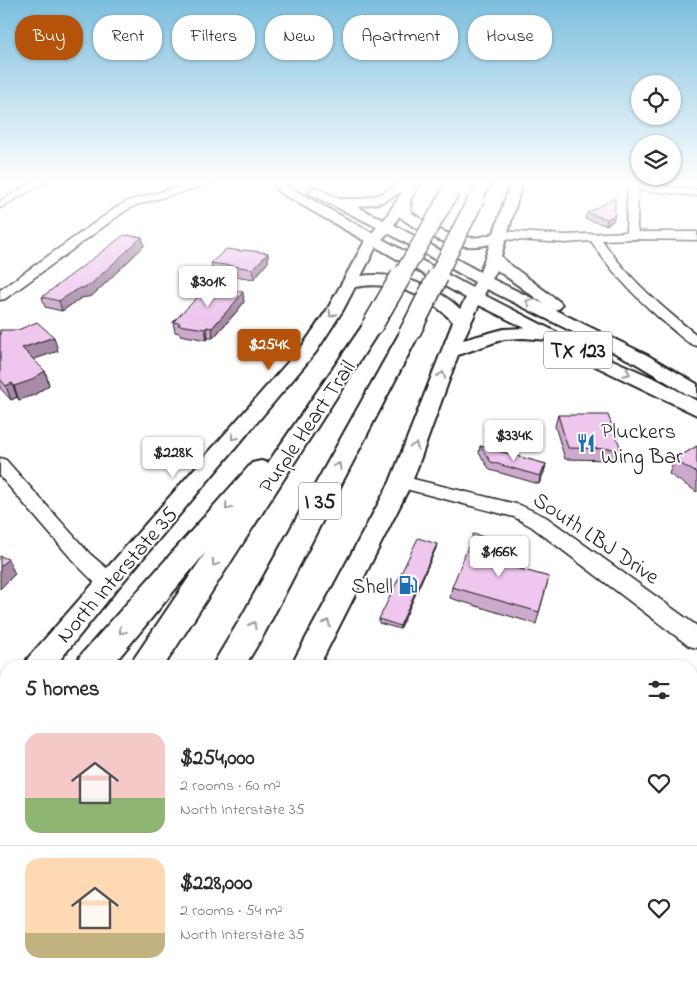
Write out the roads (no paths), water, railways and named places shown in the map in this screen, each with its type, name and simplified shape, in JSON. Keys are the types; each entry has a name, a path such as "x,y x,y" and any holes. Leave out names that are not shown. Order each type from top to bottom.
{"highway":[{"name":"Purple Heart Trail","path":"150,660 372,326 429,227"},
{"name":"Purple Heart Trail","path":"232,660 253,625 409,334 462,227"},
{"path":"97,660 339,377"}],"main road":[{"path":"330,227 334,232"},
{"name":"TX 123","path":"348,227 474,296 593,358 651,384 697,409"},
{"name":"North Interstate 35","path":"43,660 310,348 349,283 358,254 385,227"},
{"path":"387,227 484,281 640,359 697,392"},
{"path":"427,227 463,244 482,244 501,236"},
{"path":"308,660 401,482 462,321 474,296 484,281 504,227"},
{"path":"494,257 504,269 551,301 572,324"},
{"path":"349,283 363,280 378,280 409,286 440,300 451,308 462,321"},
{"path":"450,352 474,342 501,335 522,333 554,336"}],"street":[{"path":"0,296 96,227"},
{"path":"631,227 633,236"},
{"path":"501,236 566,239 697,236"},
{"path":"595,238 618,272 646,300 697,342"},
{"path":"0,464 84,560 108,582"},
{"name":"South LBJ Drive","path":"401,482 520,512 570,544 697,639"}],"place":[{"name":"Pluckers Wing Bar","path":"586,443"},
{"name":"Shell","path":"408,585"}]}
